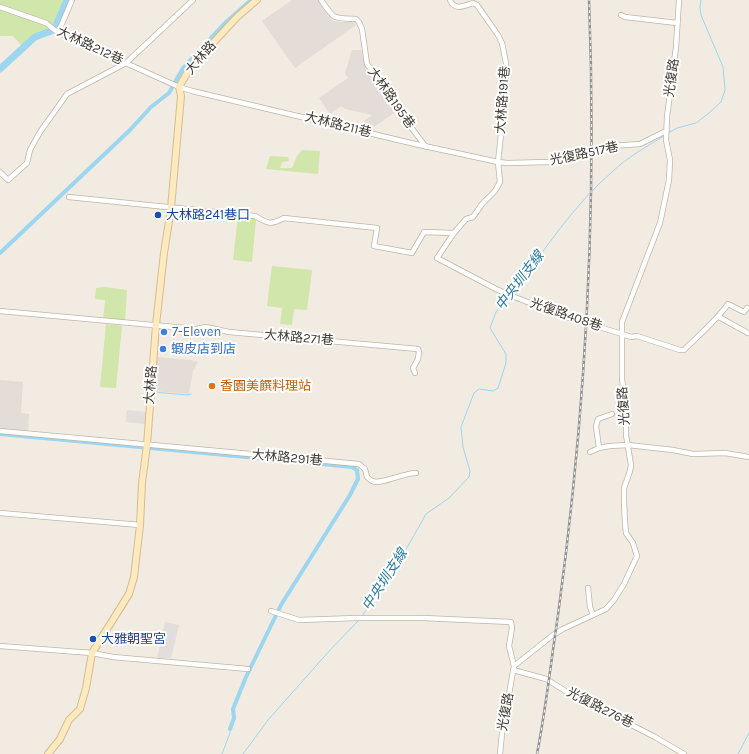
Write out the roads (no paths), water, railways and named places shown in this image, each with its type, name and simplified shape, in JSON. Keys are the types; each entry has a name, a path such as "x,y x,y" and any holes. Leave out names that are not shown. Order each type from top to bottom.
{"street":[{"path":"57,32 72,0"},
{"path":"0,172 8,180 26,163 30,150 40,132 67,94 126,63 193,0"},
{"name":"大林路","path":"48,754 60,739 69,720 80,709 86,688 92,653 130,591 134,577 140,525 142,483 147,445 156,325 164,253 171,208 181,96 179,87 190,68 237,17 257,0"},
{"name":"大林路195巷","path":"321,0 336,19 356,19 359,22 362,29 367,64 426,147"},
{"name":"大林路191巷","path":"450,0 458,7 473,3 477,5 502,43 506,63 506,89 498,162"},
{"name":"光復路","path":"500,754 502,732 514,668 563,628 606,609 614,600 624,584 637,556 633,543 626,533 625,523 624,488 631,465 622,379 622,322 660,223 669,180 670,160 666,140 666,131 676,47 679,0"},
{"name":"大林路212巷","path":"0,7 46,23 57,32 179,87"},
{"path":"621,15 625,18 677,23"},
{"name":"大林路211巷","path":"179,87 426,147 498,162"},
{"name":"光復路517巷","path":"498,162 507,164 550,162 612,146 640,144 666,131"},
{"path":"69,197 256,216 270,224 284,218 376,228 374,246 412,253 424,232 454,233 466,220 473,217 482,204 495,191 500,182 498,162"},
{"name":"光復路408巷","path":"454,233 437,258 510,295 562,316 631,337 637,336 680,350 684,350 709,324 719,317 728,304 744,312 747,308"},
{"path":"0,311 156,325"},
{"path":"719,317 748,333"},
{"name":"大林路271巷","path":"156,325 196,329 206,327 230,332 418,349 418,359 412,368 415,373"},
{"path":"599,448 596,426 598,419 612,414"},
{"path":"0,431 147,445"},
{"name":"大林路291巷","path":"147,445 359,464 365,469 367,477 372,481 380,482 408,473 416,473"},
{"path":"590,452 599,448 628,445 673,450 693,454 725,453 749,457"},
{"path":"0,513 140,525"},
{"path":"588,588 590,607 593,615"},
{"path":"271,611 299,620 423,618 511,622 512,628 509,646 514,668"},
{"path":"0,646 92,653 118,658 248,669"},
{"name":"光復路276巷","path":"514,668 546,679 567,692 655,737 684,754"}],"waterway":[{"path":"0,69 35,37 51,31 56,26 67,0"},
{"path":"0,253 130,130 151,107 169,93 183,68 224,24 251,0"},
{"name":"中央圳支線","path":"668,133 677,128 696,123 721,102 725,90 723,67 701,15 701,0"},
{"name":"中央圳支線","path":"512,293 516,290 538,258 585,198 625,161 664,136"},
{"name":"中央圳支線","path":"362,616 391,576 426,514 449,498 469,477 470,471 463,447 461,427 474,393 479,389 493,391 498,388 506,363 506,354 490,328 496,312 508,297"},
{"path":"153,392 191,394"},
{"path":"0,434 352,467 357,470 358,479 350,495 281,605 246,677 233,709 234,718 230,729"},
{"name":"中央圳支線","path":"243,754 268,720 359,620"},
{"path":"222,754 230,733 230,729"},
{"path":"738,754 749,733"}],"railway":[{"path":"537,754 568,538 582,385 590,231 591,77 589,0"}],"place":[{"name":"大林路241巷口","path":"158,215"},
{"name":"7-Eleven","path":"164,332"},
{"name":"蝦皮店到店","path":"163,349"},
{"name":"香園美饌料理站","path":"212,386"},
{"name":"大雅朝聖宮","path":"93,639"}]}
